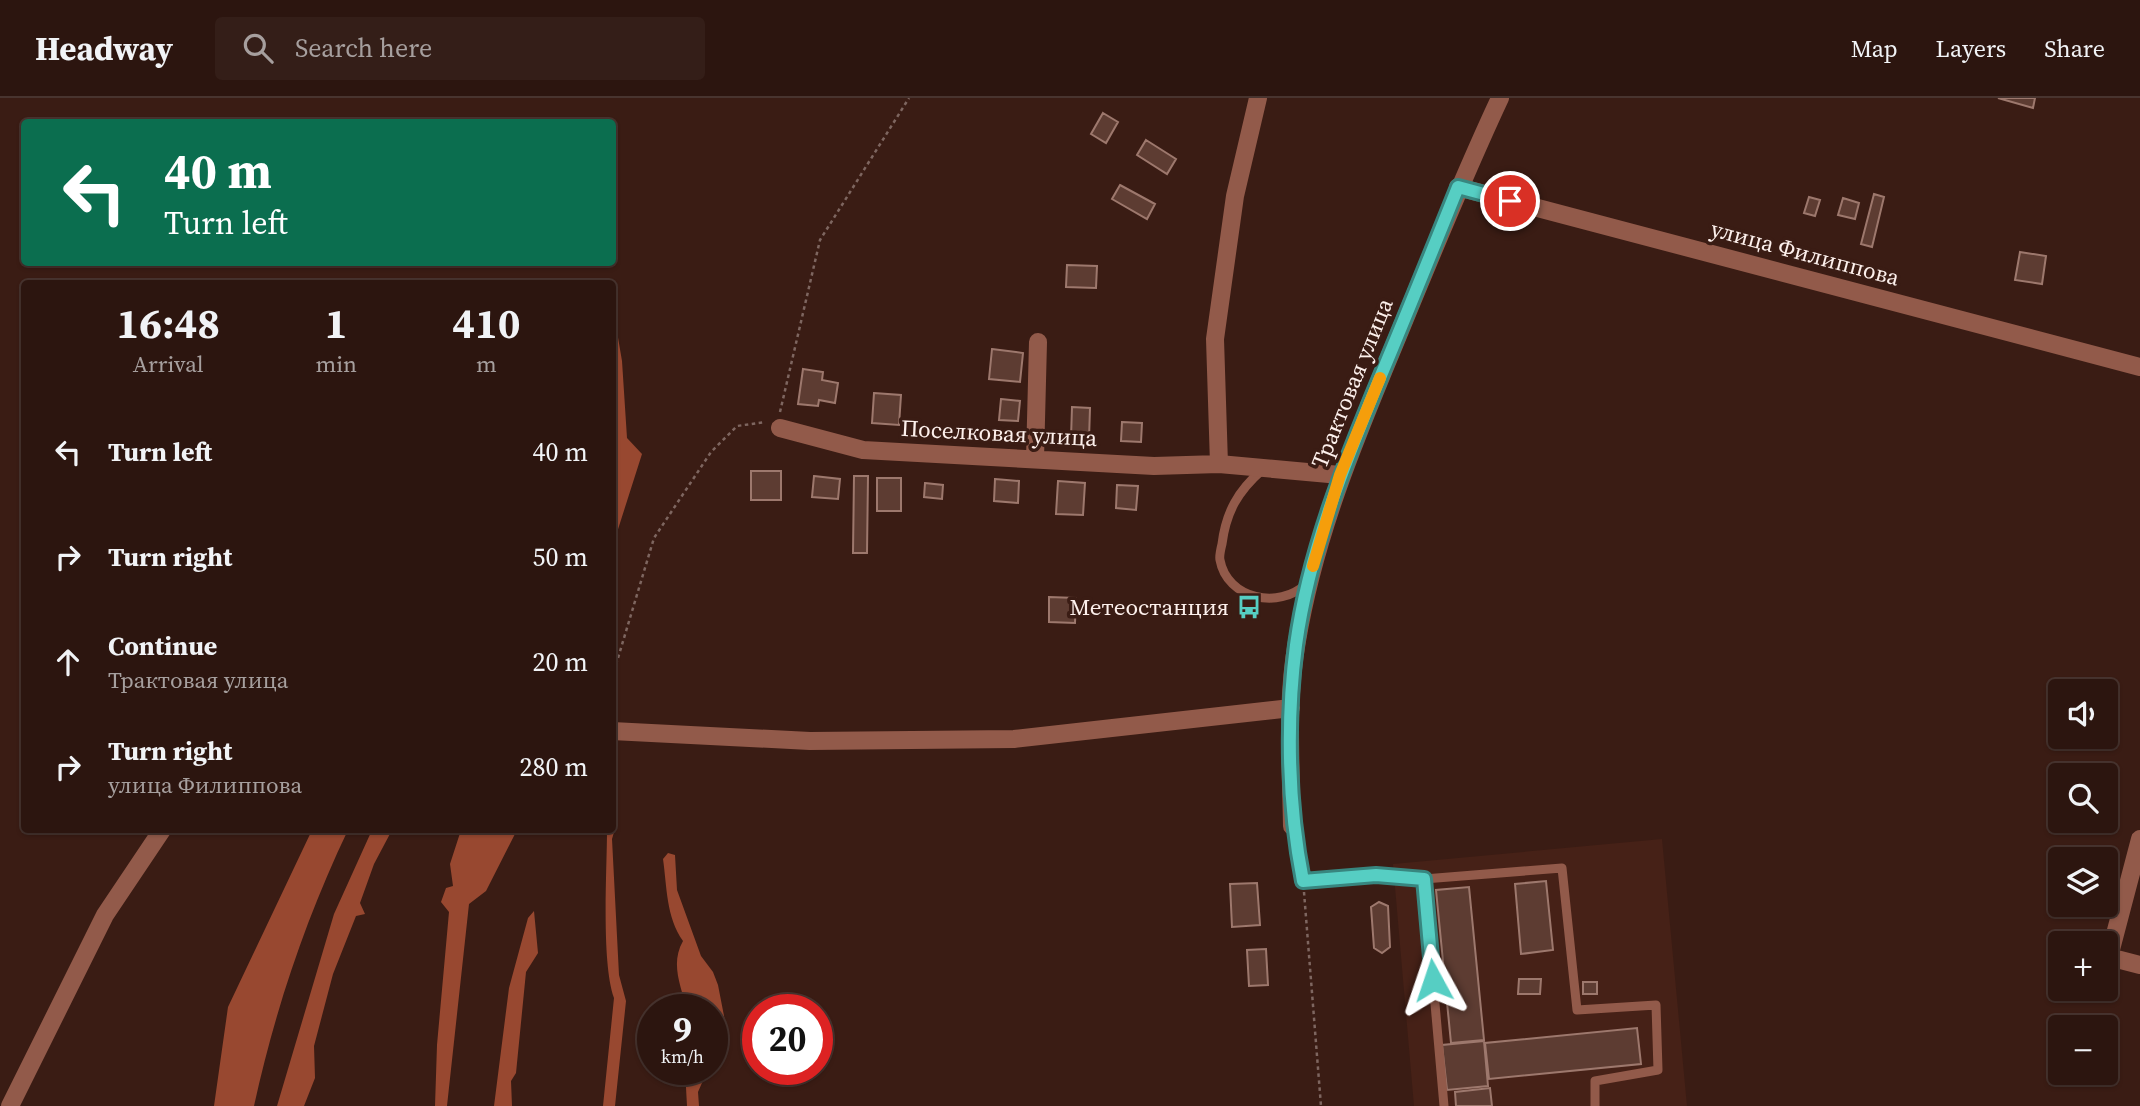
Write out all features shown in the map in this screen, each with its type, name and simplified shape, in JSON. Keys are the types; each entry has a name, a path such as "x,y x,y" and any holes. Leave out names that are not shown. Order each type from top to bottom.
{"street":[{"path":"1219,464 1216,340 1235,195 1258,98"},
{"name":"Трактовая улица","path":"1292,826 1291,708 1296,644 1308,582 1340,475 1458,187 1500,98"},
{"name":"улица Филиппова","path":"1458,187 2140,367"},
{"path":"1035,459 1038,342"},
{"name":"Поселковая улица","path":"780,428 863,450 1154,466 1219,464 1340,475"},
{"path":"616,731 810,741 1014,739 1291,708"},
{"path":"10,1106 105,915 160,833"},
{"path":"2140,839 2109,957 2140,965"}],"lane":[{"path":"1262,470 1233,502 1224,523 1220,560 1232,581 1250,596 1277,600 1298,591 1308,582"},
{"path":"1292,826 1303,881 1376,875 1424,879 1562,867 1577,1010 1656,1004 1658,1070 1595,1081 1595,1106"},
{"path":"1424,879 1444,1106"}],"path":[{"path":"616,665 654,538 712,452 737,426 762,420 780,428 781,402 820,240 909,98"},
{"path":"1303,881 1321,1106"}],"shaded area":[{"path":"616,326 622,361 627,438 642,454 616,536"},
{"path":"311,833 347,833 293,965 254,1106 214,1106 228,1007"},
{"path":"371,833 390,833 374,864 360,903 365,914 356,916 333,974 314,1046 315,1078 304,1106 277,1106 334,914"},
{"path":"460,833 515,833 486,891 469,904 447,1106 435,1106 437,1045 449,912 441,902 446,888 453,886 450,864"},
{"path":"607,833 614,833 619,975 626,1001 615,1106 603,1106 614,998 607,962"},
{"path":"1662,839 1687,1106 1414,1106 1393,864"},
{"path":"668,853 675,855 677,890 701,956 713,972 720,994 683,994 677,958 683,941 673,922 668,902 663,859"},
{"path":"534,911 538,953 526,972 516,1073 511,1081 512,1106 494,1106 509,988 528,918"},
{"path":"686,1085 701,1085 698,1092 699,1106 687,1106"}],"building":[{"path":"1998,98 2035,98 2033,108"},
{"path":"1103,113 1118,122 1106,143 1091,134"},
{"path":"1146,140 1176,159 1167,174 1137,155"},
{"path":"1120,185 1155,204 1147,219 1112,199"},
{"path":"1874,194 1884,197 1872,247 1861,244"},
{"path":"1809,197 1820,200 1815,216 1804,213"},
{"path":"1843,198 1859,203 1855,219 1838,215"},
{"path":"2020,252 2046,256 2042,284 2015,280"},
{"path":"1067,265 1097,266 1096,288 1066,287"},
{"path":"992,349 1023,353 1020,382 989,379"},
{"path":"803,369 823,372 822,380 838,383 835,403 819,400 818,406 798,404"},
{"path":"874,393 901,395 899,425 872,423"},
{"path":"1001,399 1020,401 1018,421 999,420"},
{"path":"1072,407 1090,408 1089,439 1071,438"},
{"path":"1122,422 1142,423 1141,442 1121,441"},
{"path":"751,471 781,471 781,500 751,500"},
{"path":"814,476 840,479 838,499 812,497"},
{"path":"854,476 868,476 867,553 853,553"},
{"path":"877,478 901,478 901,511 877,511"},
{"path":"995,479 1019,481 1018,503 994,501"},
{"path":"1058,481 1085,483 1083,515 1056,514"},
{"path":"925,483 943,485 942,499 924,497"},
{"path":"1117,485 1138,486 1136,510 1116,508"},
{"path":"1049,597 1076,598 1075,623 1049,622"},
{"path":"1546,881 1553,950 1521,954 1515,884"},
{"path":"1257,883 1260,925 1232,927 1230,884"},
{"path":"1469,887 1484,1040 1451,1043 1436,890"},
{"path":"1379,902 1388,906 1390,947 1382,953 1374,948 1371,907"},
{"path":"1266,949 1268,985 1249,986 1247,950"},
{"path":"1519,979 1541,979 1540,994 1518,994"},
{"path":"1583,982 1597,982 1597,994 1583,994"},
{"path":"1637,1028 1641,1064 1489,1079 1485,1043"},
{"path":"1484,1041 1488,1086 1447,1090 1442,1045"},
{"path":"1490,1088 1492,1106 1456,1106 1455,1092"}],"slow traffic":[{"path":"1313,566 1340,475 1380,378"}],"place":[{"name":"Метеостанция","path":"1249,607"}],"route":[{"path":"1433,980 1424,879 1376,875 1303,881 1292,826 1291,708 1296,644 1308,582 1340,475 1458,187 1510,201"}]}
